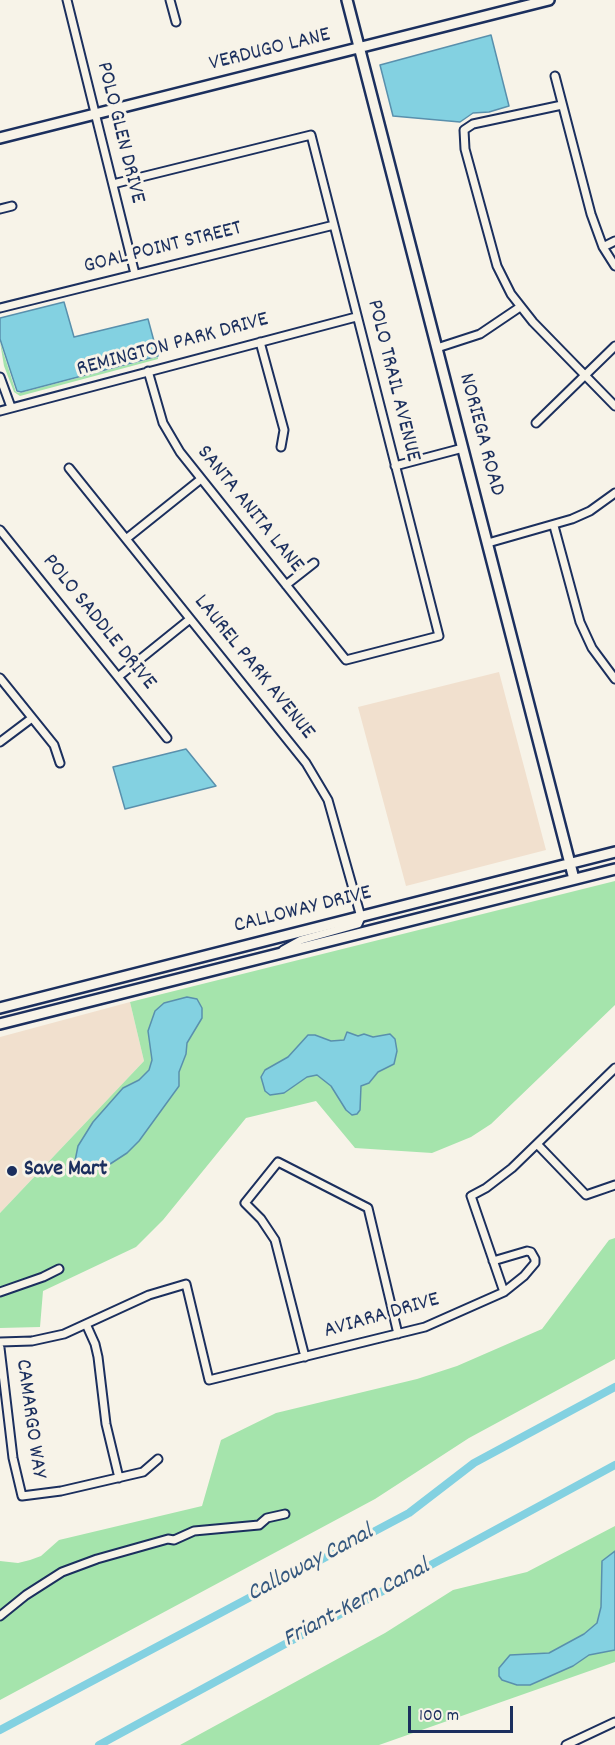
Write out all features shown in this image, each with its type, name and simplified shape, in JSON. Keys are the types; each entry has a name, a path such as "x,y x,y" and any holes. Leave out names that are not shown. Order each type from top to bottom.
{"street":[{"name":"POLO GLEN DRIVE","path":"67,0 135,274"},
{"path":"170,0 176,22"},
{"name":"NORIEGA ROAD","path":"347,0 574,879"},
{"name":"VERDUGO LANE","path":"0,138 533,2 549,0"},
{"path":"555,76 591,214 603,247 615,266"},
{"path":"562,105 473,124 464,130 465,149 492,250 503,280 520,308 615,406"},
{"name":"POLO TRAIL AVENUE","path":"113,184 311,135 439,636 346,660"},
{"path":"0,209 12,206"},
{"name":"GOAL POINT STREET","path":"0,308 334,225"},
{"path":"603,247 615,241"},
{"path":"437,348 480,334 520,308"},
{"name":"REMINGTON PARK DRIVE","path":"0,411 11,406 356,317"},
{"path":"260,342 284,430 281,447"},
{"path":"536,423 615,346"},
{"name":"SANTA ANITA LANE","path":"148,371 158,409 167,431 180,452 346,660"},
{"path":"0,377 11,406"},
{"path":"395,466 463,448"},
{"name":"LAUREL PARK AVENUE","path":"69,468 299,754 320,784 333,815 361,917"},
{"path":"126,539 201,479"},
{"path":"488,543 554,526 590,511 615,493"},
{"path":"554,526 583,628 599,659 615,679"},
{"name":"POLO SADDLE DRIVE","path":"0,530 167,738"},
{"path":"286,585 314,563"},
{"path":"118,676 190,619"},
{"path":"0,678 54,745 60,763"},
{"path":"0,742 32,718"},
{"name":"CALLOWAY DRIVE","path":"0,1008 615,852"},
{"name":"CALLOWAY DRIVE","path":"0,1024 615,869"},
{"path":"274,955 301,940 358,924 361,917"},
{"path":"504,1292 471,1196 499,1179 615,1068"},
{"path":"537,1144 586,1195 615,1185"},
{"path":"305,1357 275,1240 261,1219 245,1203 279,1162 368,1208 398,1334"},
{"name":"AVIARA DRIVE","path":"86,1324 148,1295 186,1284 209,1380 398,1334 441,1321 504,1292 535,1263 534,1255 527,1251 494,1262"},
{"path":"0,1292 23,1285 59,1269"},
{"path":"0,1342 48,1338 86,1324 98,1357 106,1424 119,1478 143,1472 158,1459"},
{"name":"CAMARGO WAY","path":"0,1348 13,1458 22,1496 61,1491 119,1478"},
{"path":"0,1616 26,1595 63,1572 97,1559 168,1539 174,1540 194,1531 259,1525 267,1518 285,1514"},
{"path":"566,1745 615,1722"}],"shaded area":[{"path":"499,672 546,850 406,886 358,707"},
{"path":"130,1002 144,1061 0,1213 0,1037"}],"green space":[{"path":"0,342 16,392 20,393 158,357 158,359 20,396 14,392 4,366"},
{"path":"615,881 615,1005 491,1124 471,1137 432,1153 355,1148 316,1101 246,1118 163,1220 136,1247 43,1291 40,1327 0,1328 0,1213 144,1061 130,1002"},
{"path":"615,1238 615,1359 469,1438 375,1499 0,1700 0,1561 18,1563 30,1560 41,1556 59,1540 202,1506 221,1440 276,1413 417,1379 457,1366 542,1329 609,1240"},
{"path":"615,1526 615,1662 379,1745 180,1745 385,1633 453,1590 527,1572"}],"water":[{"path":"491,35 509,106 489,112 473,113 460,122 393,116 380,65"},
{"path":"64,302 74,337 148,319 158,356 21,392 17,391 0,339 0,318"},
{"path":"186,749 216,786 125,809 113,767"},
{"path":"187,997 197,999 202,1008 202,1018 187,1043 186,1054 179,1072 179,1086 139,1141 127,1153 107,1166 82,1173 77,1169 75,1161 78,1146 93,1122 123,1088 139,1080 149,1070 152,1060 148,1031 155,1011 164,1003"},
{"path":"347,1032 358,1036 364,1034 373,1037 390,1034 395,1039 397,1051 394,1064 378,1072 369,1083 361,1086 360,1110 357,1114 352,1115 346,1110 331,1086 317,1075 307,1077 284,1093 270,1095 265,1091 261,1077 265,1070 288,1057 308,1035 331,1041 344,1040"},
{"path":"615,1551 615,1650 589,1655 573,1666 530,1685 517,1685 502,1680 499,1676 499,1668 510,1655 549,1653 584,1634 597,1623 601,1607 602,1561"}],"waterway":[{"name":"Calloway Canal","path":"0,1730 409,1513 474,1463 615,1387"},
{"name":"Friant-Kern Canal","path":"99,1745 615,1465"}],"place":[{"name":"Save Mart","path":"12,1171"}]}
